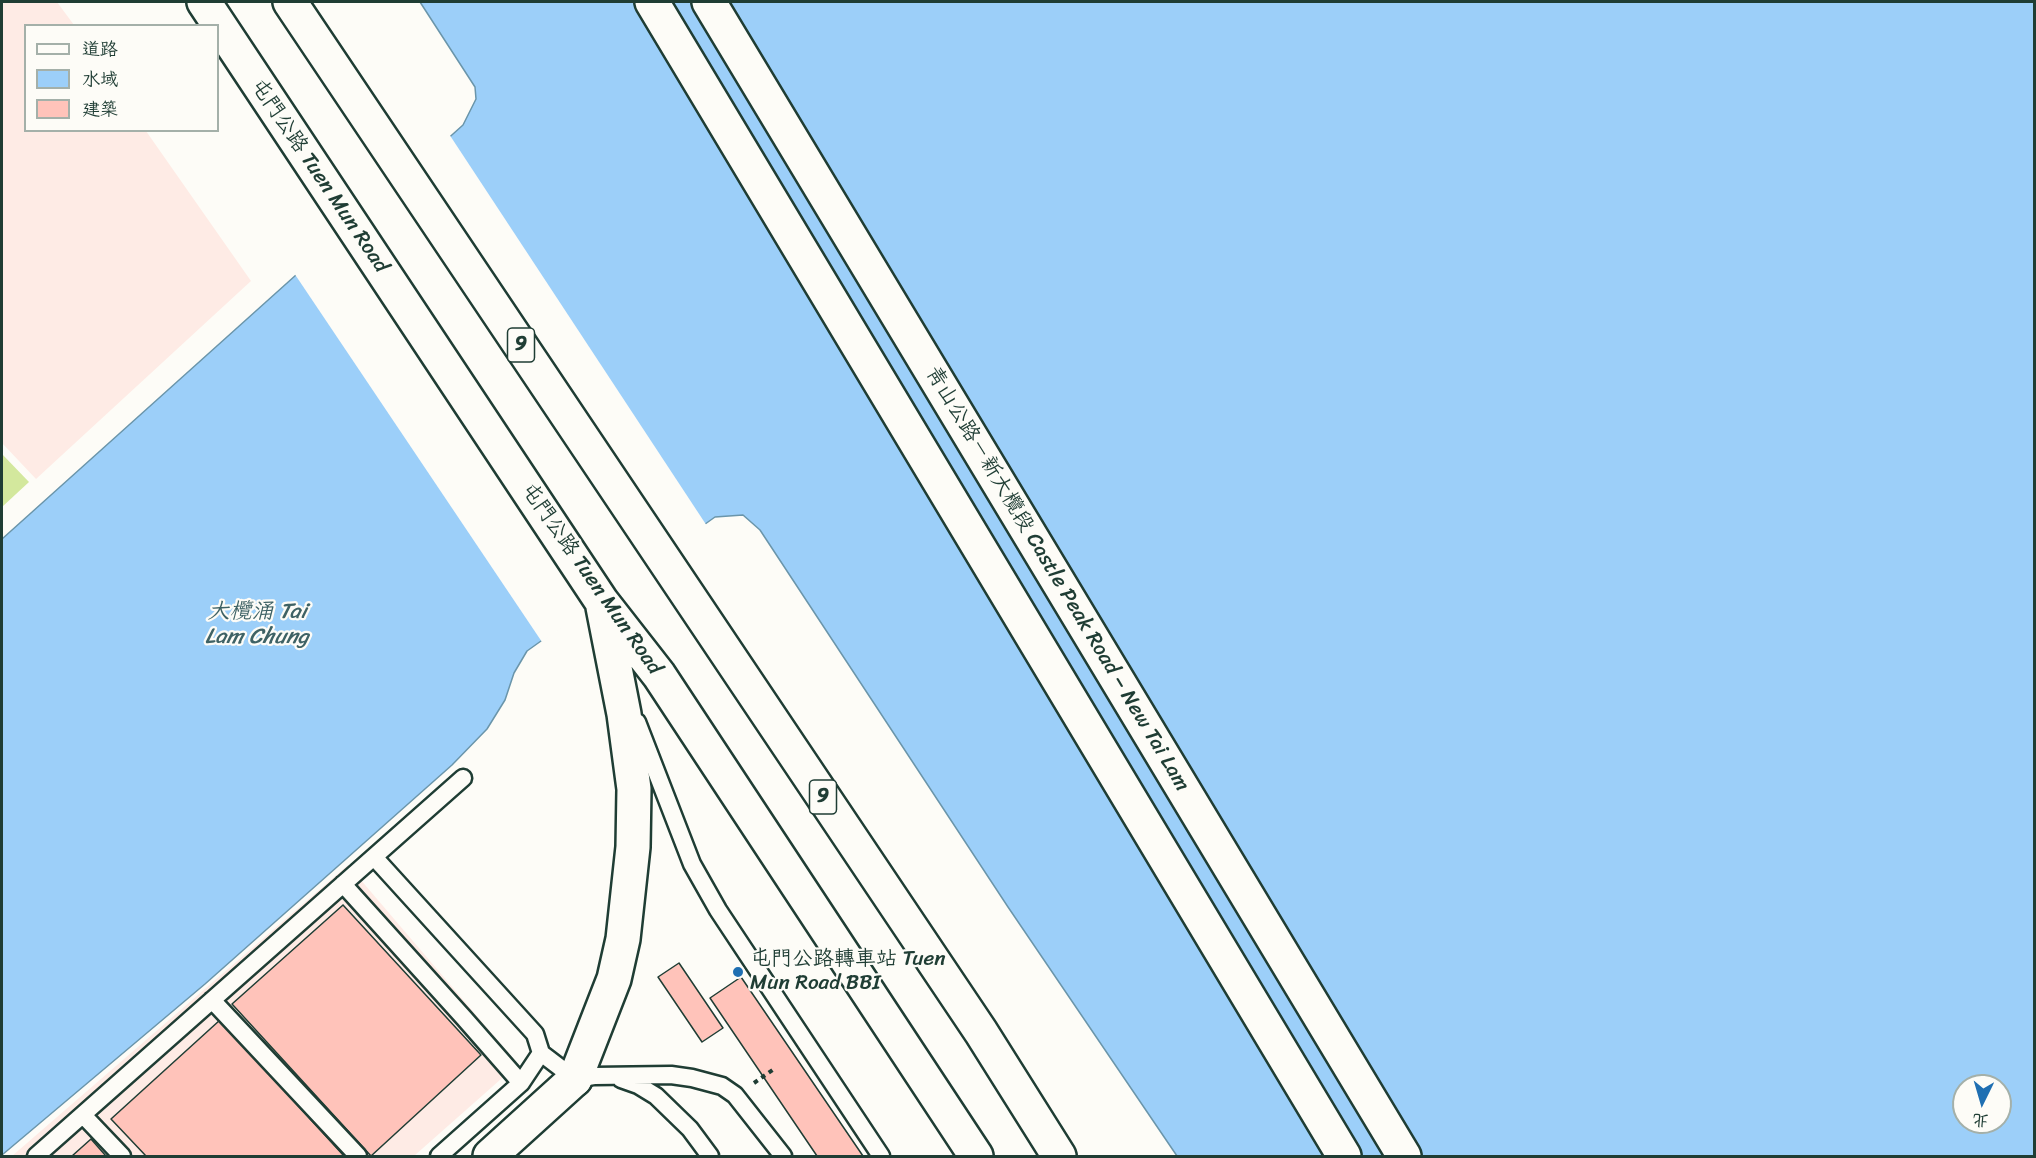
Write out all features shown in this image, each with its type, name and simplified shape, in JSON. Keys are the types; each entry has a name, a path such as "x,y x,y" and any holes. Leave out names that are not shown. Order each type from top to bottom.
{"main road":[{"name":"屯門公路 Tuen Mun Road","path":"204,2 219,24"},
{"name":"9","path":"290,2 981,1032 1059,1156"},
{"path":"652,2 1344,1156"},
{"name":"青山公路－新大欖段 Castle Peak Road – New Tai Lam","path":"709,2 1404,1156"},
{"name":"屯門公路 Tuen Mun Road","path":"219,25 602,602 658,675 976,1156"},
{"path":"490,1156 575,1079 614,979 623,939 630,876 634,789 624,714 602,602"}],"lane":[{"path":"614,662 692,864 718,910 880,1156"},
{"path":"36,1156 463,778"},
{"path":"374,857 535,1034 541,1053 575,1079 594,1076 671,1075 722,1086 735,1095 783,1156"},
{"path":"343,884 520,1083"},
{"path":"212,1000 358,1156"},
{"path":"439,1156 520,1083 541,1053"},
{"path":"615,1076 638,1085 656,1096 690,1129 711,1156"},
{"path":"83,1115 122,1156"}],"shaded area":[{"path":"2,2 57,2 73,24 24,24 24,132 147,132 251,281 36,479 2,443"},
{"path":"348,865 518,1064 414,1156 12,1156"}],"green space":[{"path":"2,454 29,482 2,507"}],"water":[{"name":"大欖涌 Tai Lam Chung","path":"420,2 2034,2 2034,1156 1177,1156 1008,907 760,530 743,515 715,517 527,651 514,673 505,700 487,729 452,765 205,984 2,1155 2,539 463,125 476,99 475,87"}],"pier":[{"path":"449,134 707,526 542,642 294,273"}],"building":[{"path":"343,905 481,1055 371,1156 232,1004"},
{"path":"679,963 723,1028 702,1042 658,977"},
{"path":"741,977 863,1156 817,1156 710,998"},
{"path":"220,1020 344,1156 146,1156 111,1119"},
{"path":"91,1139 106,1156 72,1156"}],"place":[{"name":"屯門公路轉車站 Tuen Mun Road BBI","path":"738,972"}]}
